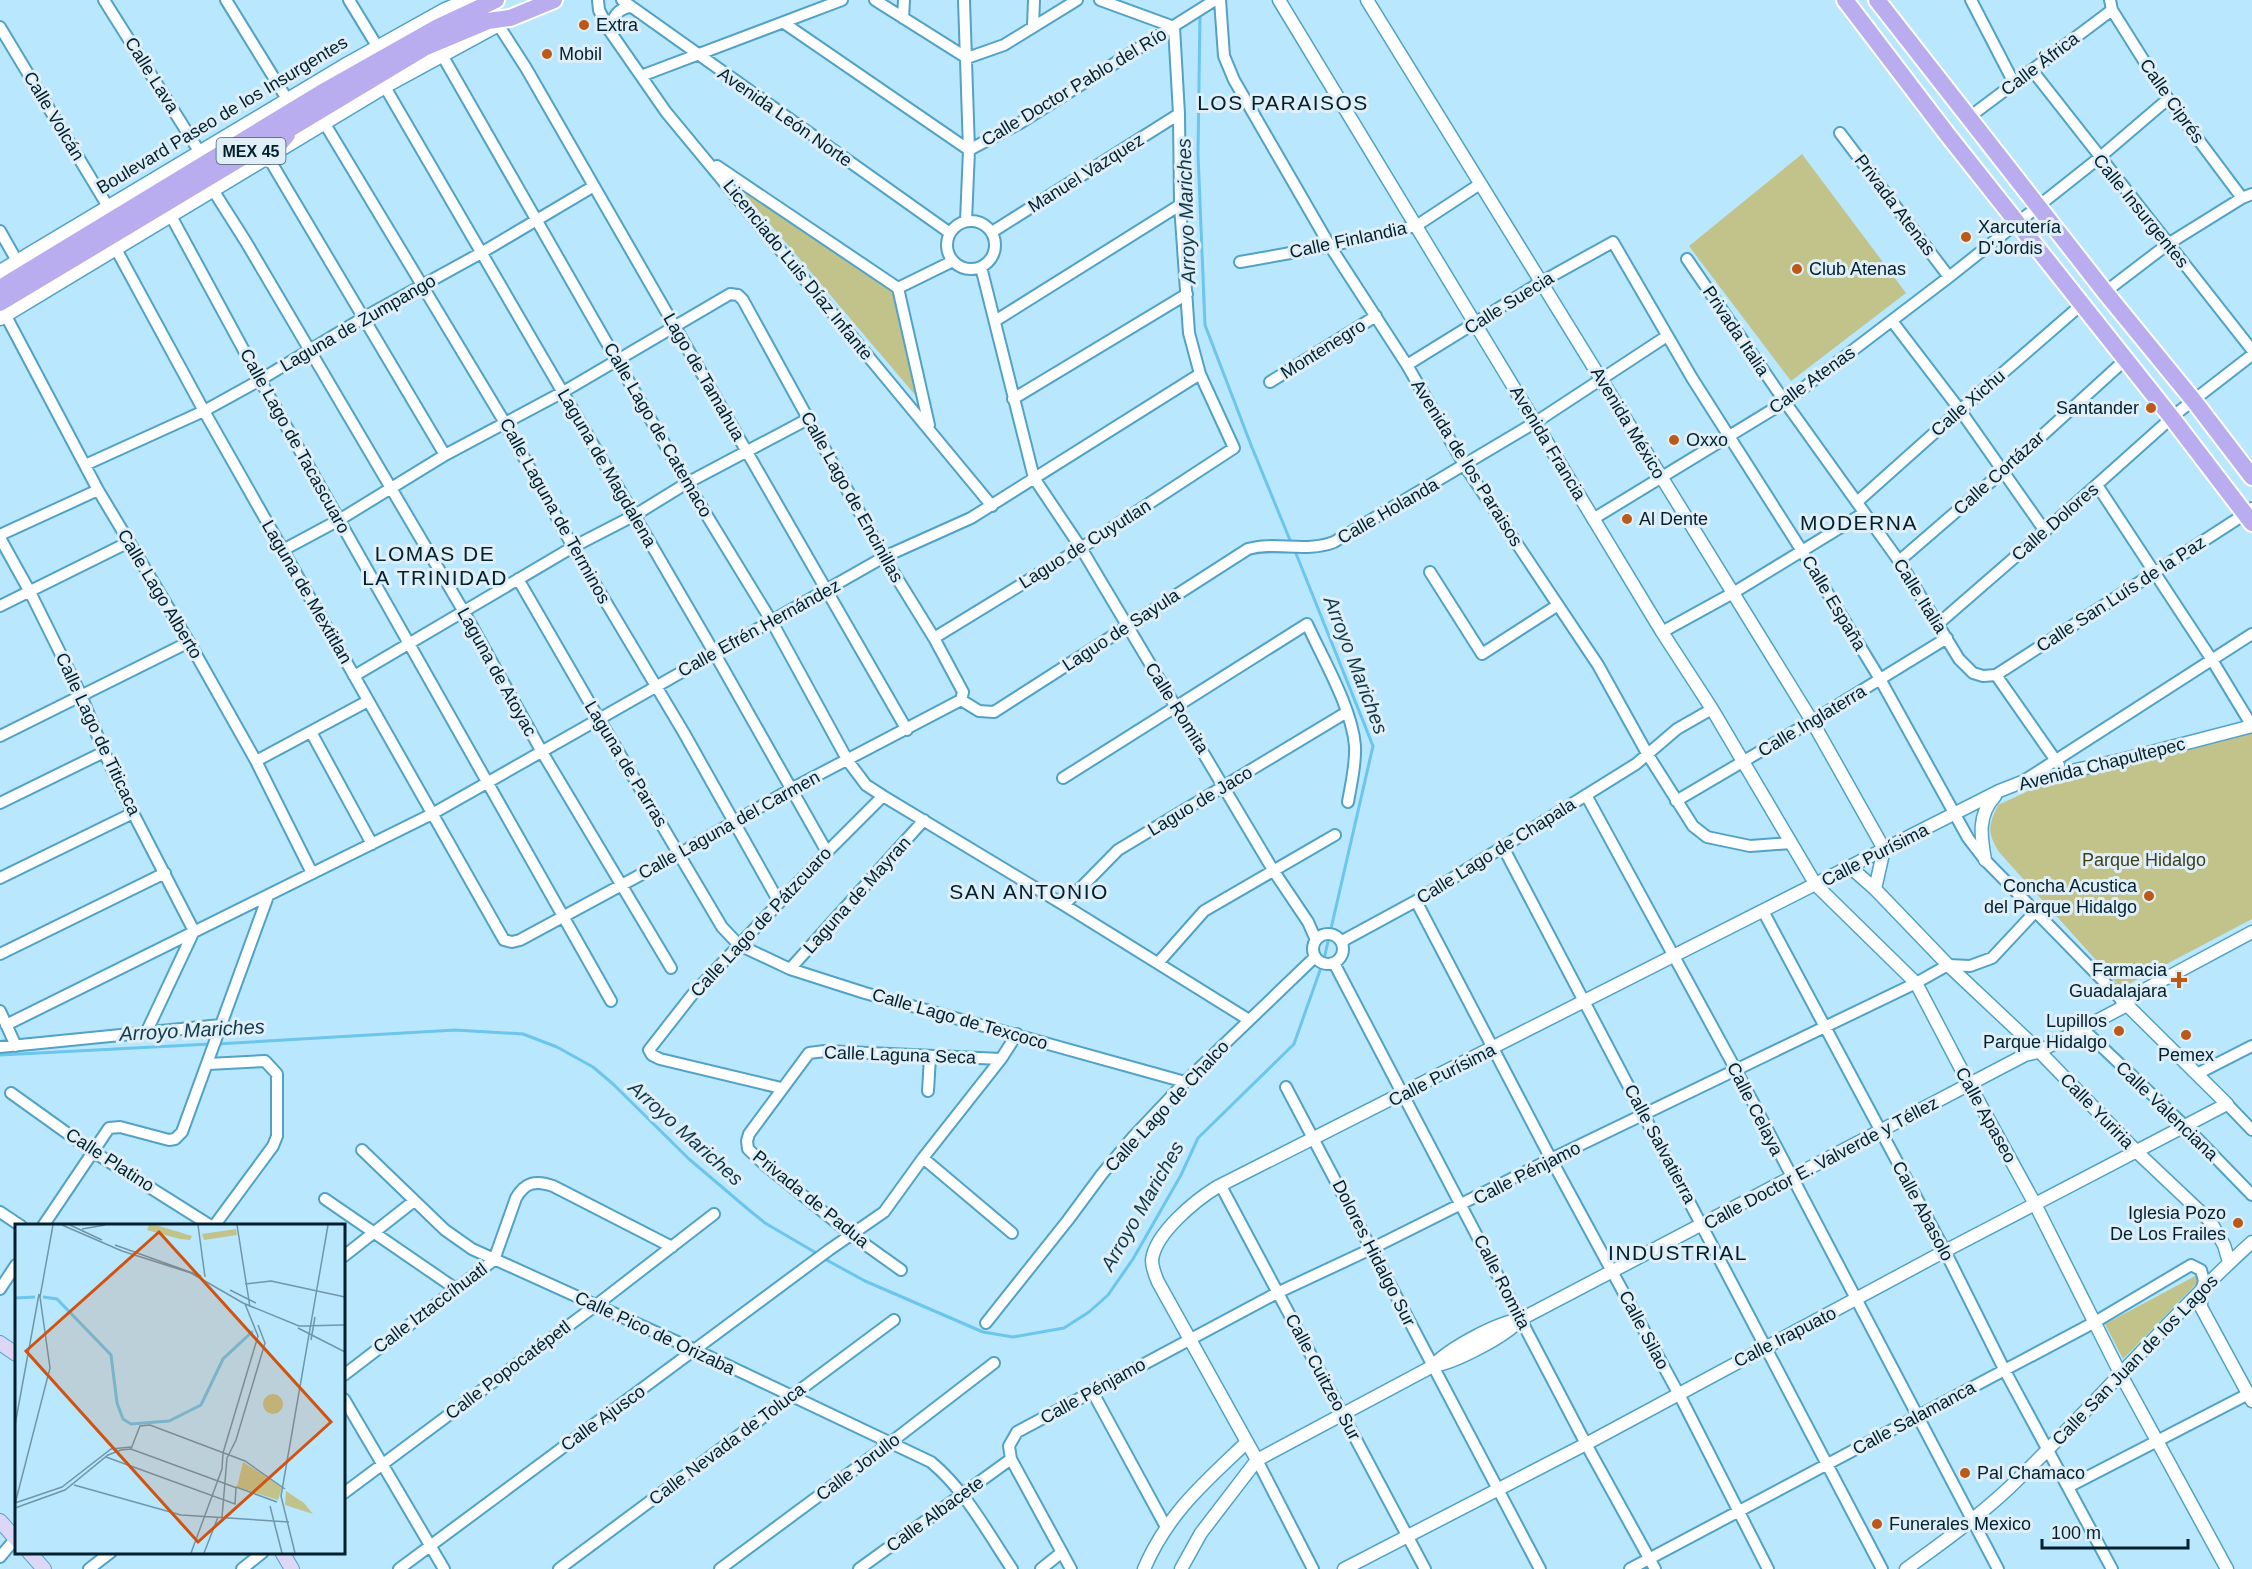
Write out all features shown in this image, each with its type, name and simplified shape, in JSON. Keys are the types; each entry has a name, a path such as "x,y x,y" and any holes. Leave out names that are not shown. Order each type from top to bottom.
{"main road":[{"name":"Boulevard Paseo de los Insurgentes","path":"0,288 321,93 438,27 496,0"},
{"name":"MEX 45","path":"2,312 298,123 426,47 488,21 505,22 554,0"},
{"path":"1845,0 2081,305 2250,515"},
{"path":"1876,0 2252,477"},
{"path":"321,93 348,63"},
{"path":"268,156 298,123"},
{"path":"60,234 78,240"},
{"path":"0,1343 15,1353"},
{"path":"0,1521 15,1537"},
{"path":"31,1554 44,1569"},
{"path":"283,1554 292,1569"}],"street":[{"name":"Calle Lava","path":"104,0 199,151"},
{"path":"226,0 287,99"},
{"path":"349,0 377,46"},
{"name":"Boulevard Paseo de los Insurgentes","path":"0,271 377,46 445,9 467,0"},
{"name":"Licenciado Luis Díaz Infante","path":"598,0 599,10 609,30 666,112 992,506"},
{"path":"641,76 842,0"},
{"path":"875,0 968,58"},
{"path":"903,18 904,0"},
{"path":"964,0 968,58 969,150 966,221"},
{"path":"1033,26 1034,0"},
{"path":"968,58 1004,45 1077,0"},
{"path":"1100,0 1174,27 1179,114 1179,205 1190,339 1200,374"},
{"name":"Avenida de los Paraisos","path":"1220,0 1227,68 1330,246 1407,365 1465,466 1598,665 1676,801 1693,826 1707,837 1750,846 1791,843"},
{"name":"Avenida Francia","path":"1279,0 1662,632 1712,709 1816,885"},
{"name":"Avenida México","path":"1367,0 1812,721 1884,849"},
{"path":"1971,0 2014,83"},
{"name":"Calle Doctor Pablo del Río","path":"784,23 969,150 1020,123 1212,2"},
{"path":"609,30 615,15 626,3"},
{"name":"Avenida León Norte","path":"626,3 950,232"},
{"name":"Calle África","path":"1968,118 2032,70 2111,5"},
{"name":"Calle Ciprés","path":"2111,5 2168,99 2247,196"},
{"path":"2,312 116,249 385,87 505,22"},
{"name":"Lago de Tamahua","path":"505,22 594,186 907,730"},
{"name":"Calle Volcán","path":"0,27 107,206"},
{"name":"Calle Lago de Catemaco","path":"442,55 687,483 772,622 848,760 866,785 1250,1020"},
{"name":"Calle Insurgentes","path":"2032,70 2252,350"},
{"name":"Laguna de Magdalena","path":"385,87 715,654 827,852"},
{"name":"Calle Atenas","path":"1593,519 1785,402 1949,277 2099,158 2168,99"},
{"name":"Manuel Vazquez","path":"992,232 1179,114"},
{"name":"Calle Laguna de Terminos","path":"325,123 505,423 573,547 656,686 779,902"},
{"name":"Privada Atenas","path":"1840,133 1949,277"},
{"path":"268,156 445,455"},
{"path":"707,159 898,288 929,428"},
{"name":"Calle Finlandia","path":"1240,262 1330,246 1416,226 1480,184"},
{"name":"Laguna de Zumpango","path":"85,465 204,411 594,186"},
{"name":"Laguna de Atoyac","path":"213,190 464,612 542,752 671,968"},
{"path":"2105,292 2168,244 2247,196"},
{"path":"995,321 1179,205"},
{"name":"Calle Lago de Tacascuaro","path":"171,216 260,380 611,1001"},
{"path":"966,221 981,222 992,232 995,248 988,262 981,267 966,269 953,261 946,248 950,232 954,227 966,221"},
{"path":"0,231 17,261"},
{"name":"Calle Suecia","path":"1407,365 1541,282 1613,242"},
{"name":"Calle España","path":"1613,242 1667,336 1880,679 1956,813 1961,827 1985,861 2126,1001"},
{"name":"Laguna de Mextitlan","path":"116,249 204,411 499,933"},
{"name":"Privada Italia","path":"1687,260 1785,402"},
{"path":"898,288 953,261"},
{"name":"Calle Romita","path":"981,267 1034,478 1081,548 1126,626 1178,707 1273,870 1308,922 1322,937"},
{"name":"Calle Lago de Encinillas","path":"675,325 730,294 738,295 743,300 884,557 934,638 963,692 961,700"},
{"path":"1013,399 1187,294"},
{"name":"Calle Xichu","path":"1857,502 2081,305"},
{"name":"Calle Lago Alberto","path":"2,312 98,490 189,642 256,761 312,873"},
{"name":"Montenegro","path":"1270,382 1376,316"},
{"path":"1892,321 1960,410 2046,531"},
{"path":"283,550 339,520 445,455 563,392 675,325"},
{"name":"Calle Holanda","path":"1284,547 1310,548 1334,542 1465,466 1667,336"},
{"name":"Calle Dolores","path":"1938,624 2172,418 2252,355"},
{"name":"Calle Cortázar","path":"1899,561 2002,472 2125,360"},
{"name":"Laguo de Cuyutlan","path":"934,638 1081,548 1234,448 1200,374"},
{"name":"Calle Efrén Hernández","path":"6,1025 488,784 884,557 945,531 992,506 1200,374"},
{"name":"Calle Italia","path":"1785,402 1899,561 1965,667 1983,676 1996,675"},
{"path":"354,676 573,547 808,419"},
{"path":"2097,485 2156,572 2252,726"},
{"path":"0,537 98,490"},
{"path":"1662,632 1733,593 1864,513"},
{"name":"Calle San Luís de la Paz","path":"1996,675 2156,572 2250,515"},
{"name":"Calle Lago de Titicaca","path":"0,537 81,695 133,813 194,931"},
{"path":"0,606 129,542"},
{"name":"Laguo de Sayula","path":"961,700 979,711 994,712 1248,549 1284,547"},
{"path":"1430,572 1482,654 1558,605"},
{"name":"Laguna de Parras","path":"518,579 722,927 739,945"},
{"path":"1063,778 1307,624 1347,712 1355,747 1355,762 1348,802"},
{"path":"1996,675 2060,766 2252,634"},
{"name":"Calle Inglaterra","path":"1676,801 1947,638"},
{"path":"0,736 189,642"},
{"name":"Calle Laguna del Carmen","path":"499,933 504,940 512,942 520,940 679,854 792,789 961,700"},
{"path":"256,761 369,701"},
{"path":"1648,755 1654,747 1677,729 1712,709"},
{"name":"Laguo de Jaco","path":"1064,905 1118,850 1347,712"},
{"name":"Avenida Chapultepec","path":"1956,813 2000,791 2060,766 2121,760 2252,726"},
{"path":"311,732 372,844"},
{"path":"0,802 105,752"},
{"name":"Calle Lago de Chapala","path":"1340,940 1346,939 1416,901 1648,755"},
{"path":"1985,861 1981,822 1988,804 2000,791"},
{"name":"Calle Celaya","path":"1586,795 1736,1070 1998,1569"},
{"name":"Calle Lago de Pátzcuaro","path":"781,1088 660,1059 649,1050 692,995 883,796"},
{"path":"0,878 133,813"},
{"name":"Calle Purísima","path":"1257,1460 1158,1282 1152,1259 1159,1243 1174,1223 1196,1202 1221,1186 1493,1050 1672,956 1956,813"},
{"name":"Laguna de Mayran","path":"790,969 924,820"},
{"path":"1158,963 1204,911 1335,835"},
{"name":"Calle Salvatierra","path":"1503,847 1646,1115 1764,1347 1882,1569"},
{"path":"1875,889 1884,849"},
{"name":"Calle Yuriria","path":"1850,867 1875,889 2032,1051 2210,1221 2224,1245 2229,1262"},
{"path":"0,954 165,873"},
{"name":"Calle Apaseo","path":"1816,885 1916,983 2035,1204 2120,1373 2227,1569"},
{"path":"44,1224 105,1132 113,1126 169,1140 179,1136 185,1127 268,896"},
{"name":"Calle Silao","path":"1416,901 1551,1159 1678,1393 1768,1569"},
{"name":"Calle Abasolo","path":"1763,911 2112,1569"},
{"name":"Calle Pénjamo","path":"1011,1459 1009,1446 1017,1432 1189,1338 1551,1159 1916,983 1948,965 1970,966 1992,958 2035,912"},
{"path":"146,1034 194,931"},
{"path":"2252,932 2126,1001 2252,1130"},
{"path":"1322,937 1340,940 1342,953 1331,964 1316,959 1313,951 1322,937"},
{"name":"Calle Lago de Texcoco","path":"739,945 790,969 866,993 1185,1082"},
{"name":"Calle Lago de Chalco","path":"987,1323 1102,1174 1185,1082 1316,959"},
{"name":"Calle Romita","path":"1331,964 1462,1205 1586,1444 1652,1564"},
{"name":"Calle Doctor E. Valverde y Téllez","path":"2032,1051 2082,1028 2126,1001"},
{"name":"Calle Doctor E. Valverde y Téllez","path":"1257,1460 1433,1366 1447,1364 1512,1329 1521,1319 1703,1226 2126,1001"},
{"path":"0,1011 16,1046"},
{"path":"0,1047 221,1025"},
{"name":"Calle Valenciana","path":"2082,1028 2186,1127 2252,1195"},
{"name":"Calle Ajusco","path":"399,1569 884,1212 1017,1034"},
{"path":"2197,1074 2252,1046"},
{"name":"Calle Laguna Seca","path":"781,1088 809,1053 825,1051 1000,1059"},
{"path":"928,1091 930,1057"},
{"path":"210,1058 265,1061 277,1074 277,1136 273,1146 214,1224"},
{"name":"Dolores Hidalgo Sur","path":"1286,1087 1540,1569"},
{"name":"Privada de Padua","path":"781,1088 749,1134 748,1149 765,1166 852,1235 901,1270"},
{"name":"Calle Platino","path":"11,1093 92,1151 209,1224"},
{"name":"Calle Irapuato","path":"1344,1569 1586,1444 1764,1347 2227,1104"},
{"name":"Calle Pico de Orizaba","path":"362,1150 458,1240 494,1260 695,1350 931,1462 942,1470 962,1495 1012,1569"},
{"path":"923,1158 1012,1233"},
{"name":"Calle Iztaccíhuatl","path":"345,1374 494,1260 516,1198 526,1185 541,1181 672,1247"},
{"name":"Calle Cuitzeo Sur","path":"1221,1186 1425,1569"},
{"path":"325,1199 456,1289"},
{"path":"345,1255 414,1201"},
{"path":"0,1212 18,1224"},
{"name":"Calle Popocatépetl","path":"345,1492 595,1306 714,1214"},
{"name":"Calle San Juan de los Lagos","path":"1906,1569 1972,1520 2010,1487 2229,1262 2252,1242"},
{"name":"Calle Salamanca","path":"1630,1569 1652,1564 1738,1512 2095,1322 2191,1264 2196,1265 2204,1276 2201,1291"},
{"path":"0,1289 15,1266"},
{"path":"2068,1487 2156,1439 2251,1395 2201,1307 2201,1291"},
{"name":"Calle Nevada de Toluca","path":"559,1569 894,1320"},
{"name":"Calle Jorullo","path":"720,1569 994,1363"},
{"path":"1092,1391 1166,1527"},
{"path":"345,1401 444,1569"},
{"path":"1144,1569 1166,1527 1185,1501 1247,1442"},
{"path":"1011,1459 1071,1569"},
{"name":"Calle Albacete","path":"859,1569 1011,1459"},
{"path":"1181,1569 1201,1533 1257,1460 1313,1569"},
{"path":"0,1557 15,1539"},
{"path":"1041,1569 1061,1553"},
{"path":"89,1569 108,1554"},
{"path":"242,1569 261,1554"}],"green space":[{"name":"Club Atenas","path":"1802,154 1906,293 1791,381 1689,246"},
{"path":"731,178 892,281 916,396"},
{"name":"Parque Hidalgo","path":"2252,730 2252,919 2121,988 1999,852 1990,829 1998,805 2054,779"},
{"path":"2199,1274 2200,1280 2123,1359 2105,1324"}],"waterway":[{"name":"Arroyo Mariches","path":"1200,13 1198,154 1205,325 1292,545"},
{"name":"Arroyo Mariches","path":"823,1258 865,1281 983,1332 1013,1337 1064,1328 1089,1312 1108,1295 1133,1259 1181,1175 1198,1138 1294,1044 1324,959 1373,746 1295,551"},
{"name":"Arroyo Mariches","path":"217,1044 455,1030 523,1034 557,1047 593,1067 689,1159 749,1210 765,1223 818,1254"},
{"name":"Arroyo Mariches","path":"0,1055 211,1044"}],"place":[{"name":"Extra","path":"584,25"},
{"name":"Mobil","path":"547,54"},
{"name":"Xarcutería D'Jordis","path":"1966,237"},
{"name":"Club Atenas","path":"1797,269"},
{"name":"Santander","path":"2151,408"},
{"name":"Oxxo","path":"1674,440"},
{"name":"Al Dente","path":"1627,519"},
{"name":"Concha Acustica del Parque Hidalgo","path":"2149,896"},
{"name":"Farmacia Guadalajara","path":"2179,980"},
{"name":"Lupillos Parque Hidalgo","path":"2119,1031"},
{"name":"Pemex","path":"2186,1035"},
{"name":"Iglesia Pozo De Los Frailes","path":"2238,1223"},
{"name":"Pal Chamaco","path":"1965,1473"},
{"name":"Funerales Mexico","path":"1877,1524"}],"district":[{"name":"LOS PARAISOS","path":"1283,103"},
{"name":"MODERNA","path":"1859,523"},
{"name":"LOMAS DE LA TRINIDAD","path":"435,566"},
{"name":"SAN ANTONIO","path":"1029,892"},
{"name":"INDUSTRIAL","path":"1678,1253"}]}
